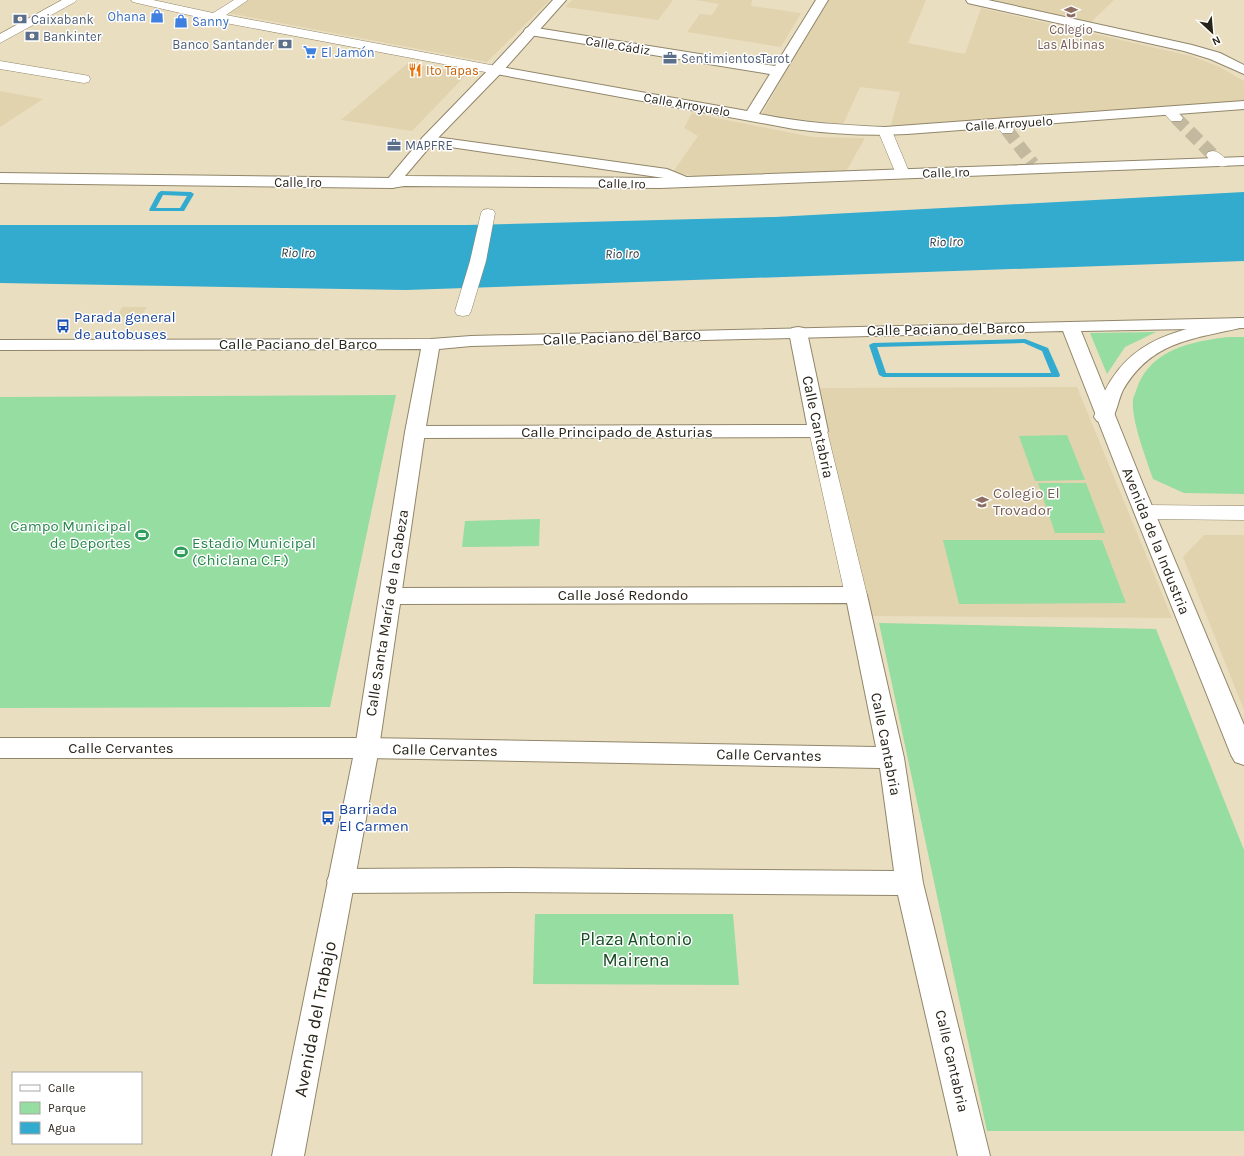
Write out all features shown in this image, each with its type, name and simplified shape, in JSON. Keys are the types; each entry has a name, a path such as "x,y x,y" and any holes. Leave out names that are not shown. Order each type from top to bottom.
{"street":[{"path":"0,39 71,0"},
{"name":"Calle Arroyuelo","path":"137,0 214,17 496,70 794,125 821,128 885,131 1005,127 1172,114 1244,105"},
{"path":"214,17 242,0"},
{"path":"392,183 428,140 496,70 530,31 560,0"},
{"path":"751,116 822,0"},
{"path":"972,0 1187,48 1215,56 1244,70"},
{"path":"6,23 24,26"},
{"name":"Calle Cádiz","path":"530,31 778,71"},
{"path":"0,65 84,79"},
{"path":"885,131 903,174"},
{"path":"428,140 667,174 684,180"},
{"name":"Calle Iro","path":"0,178 170,182 392,183 404,181 660,183 684,180 903,174 1035,166 1217,159 1244,161"},
{"path":"608,183 618,180 623,176 622,170 614,167"},
{"path":"463,311 478,261 488,213"},
{"path":"1104,416 1114,391 1129,370 1145,353 1162,343 1193,332 1242,323"},
{"name":"Calle Paciano del Barco","path":"0,345 431,344 471,341 798,332 1242,323"},
{"name":"Avenida de la Industria","path":"1070,326 1104,416 1145,512 1244,755"},
{"name":"Calle Cantabria","path":"798,332 818,431 856,595 891,758 909,883 974,1156"},
{"name":"Calle Santa María de la Cabeza","path":"341,881 367,748 415,432 431,344"},
{"name":"Calle Principado de Asturias","path":"415,432 818,431"},
{"path":"1145,512 1244,513"},
{"name":"Calle José Redondo","path":"390,596 856,595"},
{"name":"Calle Cervantes","path":"0,748 367,748 891,758"},
{"path":"341,881 909,883"},
{"name":"Avenida del Trabajo","path":"288,1156 341,881"}],"shaded area":[{"path":"249,0 550,0 487,62 228,13"},
{"path":"572,0 673,0 658,20 565,7"},
{"path":"695,0 752,0 751,6 801,13 781,47 687,32 700,14 712,15 719,4"},
{"path":"826,0 926,0 908,43 965,54 981,8 1191,56 1218,66 1244,81 1244,102 890,128 900,92 860,87 843,125 762,114"},
{"name":"Colegio Las Albinas","path":"992,0 1114,0 1090,23"},
{"path":"408,63 467,74 412,131 341,120"},
{"path":"0,91 43,99 0,127"},
{"path":"692,113 812,137 865,138 844,175 699,177 673,172 698,136 684,128"},
{"path":"122,307 147,307 141,317 117,317"},
{"name":"Colegio El Trovador","path":"1077,387 1172,618 866,616 813,388"},
{"path":"1204,535 1244,535 1244,710 1183,557"}],"green space":[{"path":"1156,332 1125,347 1107,374 1090,333"},
{"path":"1227,337 1244,337 1244,494 1184,493 1153,479 1134,417 1133,399 1143,375 1152,364 1162,356 1186,345"},
{"name":"Estadio Municipal (Chiclana C.F.)","path":"396,395 330,707 0,708 0,397"},
{"path":"1067,435 1085,480 1035,481 1019,436"},
{"path":"1038,483 1086,483 1105,533 1055,533"},
{"path":"540,519 539,546 462,547 465,521"},
{"path":"943,540 1102,540 1126,603 959,604"},
{"path":"879,623 1156,629 1244,850 1244,1131 987,1131"},
{"name":"Plaza Antonio Mairena","path":"535,914 733,914 739,985 533,984"}],"water":[{"name":"Rio Iro","path":"1244,192 1244,261 406,290 0,283 0,225 467,225 775,217"}],"waterway":[{"path":"161,193 191,194 182,210 152,210 161,193"},
{"path":"1025,341 1045,350 1056,375 883,375 873,345 1025,341"}],"tunnel":[{"path":"1176,118 1213,155"},
{"path":"1007,130 1033,164"}],"place":[{"name":"Colegio Las Albinas","path":"1071,12"},
{"name":"Ohana","path":"157,16"},
{"name":"Caixabank","path":"20,19"},
{"name":"Sanny","path":"181,21"},
{"name":"Bankinter","path":"32,36"},
{"name":"Banco Santander","path":"285,44"},
{"name":"El Jamón","path":"310,52"},
{"name":"SentimientosTarot","path":"670,58"},
{"name":"Ito Tapas","path":"415,70"},
{"name":"MAPFRE","path":"394,145"},
{"name":"Parada general de autobuses","path":"63,326"},
{"name":"Colegio El Trovador","path":"982,502"},
{"name":"Campo Municipal de Deportes","path":"142,535"},
{"name":"Estadio Municipal (Chiclana C.F.)","path":"181,552"},
{"name":"Barriada El Carmen","path":"328,818"}]}
